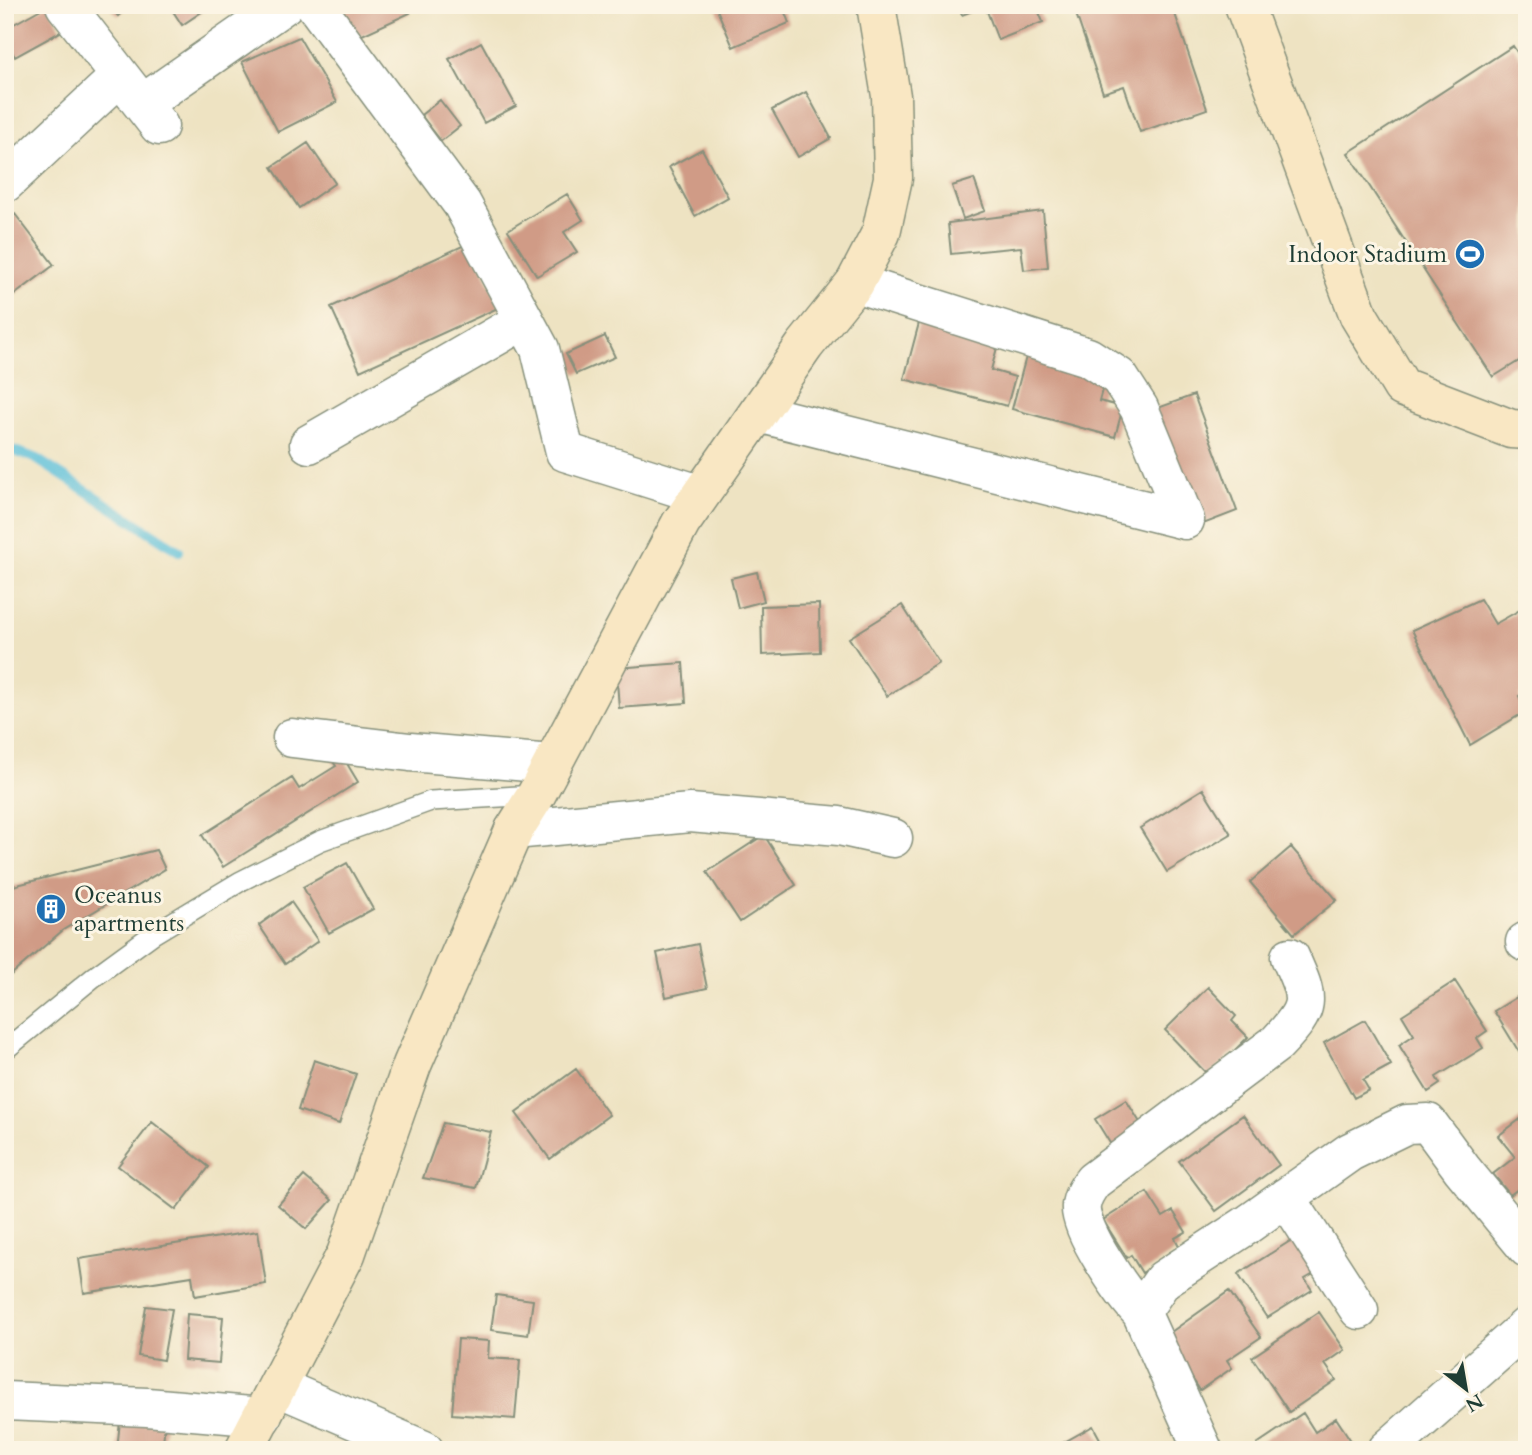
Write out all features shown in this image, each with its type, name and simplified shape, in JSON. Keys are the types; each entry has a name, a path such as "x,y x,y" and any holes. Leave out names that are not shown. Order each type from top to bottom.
{"main road":[{"path":"244,1450 346,1254 412,1065 514,830 681,523 805,345 855,283 881,233 893,178 891,96 876,5"},
{"path":"1244,5 1359,316 1402,387 1511,429 1527,430"}],"street":[{"path":"65,5 140,102"},
{"path":"5,183 140,102 284,5"},
{"path":"315,5 462,204 540,349 565,452 699,494"},
{"path":"758,413 1185,520 1139,408 1119,377 1088,357 855,283"},
{"path":"309,444 524,320"},
{"path":"292,738 411,752 544,779"},
{"path":"514,830 690,813 839,826 893,838"},
{"path":"1203,1450 1141,1312 1118,1284 1084,1225 1080,1208 1085,1191 1093,1181 1277,1043 1298,1022 1305,1002 1301,983 1290,957"},
{"path":"1141,1312 1163,1280 1350,1152 1407,1124 1428,1124 1527,1248"},
{"path":"1286,1197 1359,1310"},
{"path":"1387,1450 1527,1326"},
{"path":"5,1401 147,1407 270,1402 424,1450"}],"lane":[{"path":"5,1050 94,977 153,934 241,881 320,841 430,801 544,779"}],"building":[{"path":"48,5 62,31 15,57 5,40 5,29"},
{"path":"108,5 130,5 118,16"},
{"path":"169,5 212,5 182,25"},
{"path":"339,5 403,5 410,13 360,36"},
{"path":"715,5 782,5 789,23 733,47"},
{"path":"958,5 1036,5 1043,22 998,40 985,6 962,15"},
{"path":"1073,5 1172,5 1207,109 1140,132 1124,86 1103,93"},
{"path":"299,37 337,102 278,132 242,62"},
{"path":"481,42 516,106 484,123 449,59"},
{"name":"Indoor Stadium","path":"1513,46 1527,67 1527,356 1493,377 1348,153"},
{"path":"806,92 831,138 798,157 772,110"},
{"path":"440,100 460,126 441,141 421,115"},
{"path":"308,143 335,183 299,208 272,167"},
{"path":"702,149 728,197 695,216 669,167"},
{"path":"974,179 985,211 963,219 952,186"},
{"path":"567,194 583,220 564,232 577,252 537,276 508,230"},
{"path":"1043,211 1048,267 1024,270 1021,247 951,254 948,223"},
{"path":"15,214 54,265 5,302 5,221"},
{"path":"471,242 500,307 360,371 331,307"},
{"path":"919,323 998,344 991,370 1015,377 1007,406 904,379"},
{"path":"605,336 615,357 576,374 566,354"},
{"path":"1027,353 1106,375 1099,401 1123,407 1115,437 1012,409"},
{"path":"1194,395 1237,511 1198,526 1155,409"},
{"path":"757,572 764,601 738,608 731,578"},
{"path":"1480,599 1495,624 1527,606 1527,692 1519,696 1526,711 1470,745 1412,630"},
{"path":"819,604 820,652 762,655 761,606"},
{"path":"902,605 939,663 887,696 849,638"},
{"path":"683,663 686,703 619,708 616,668"},
{"path":"340,752 358,782 223,867 202,835 292,778 299,789 336,766 330,758"},
{"path":"1203,789 1231,834 1167,872 1140,828"},
{"path":"764,835 796,885 740,922 707,872"},
{"path":"1291,847 1337,900 1294,934 1250,882"},
{"name":"Oceanus apartments","path":"156,850 165,869 63,930 5,980 5,888"},
{"path":"347,863 373,909 329,933 303,887"},
{"path":"291,902 318,941 285,964 259,925"},
{"path":"698,944 707,988 666,997 657,953"},
{"path":"1455,981 1487,1031 1477,1038 1483,1048 1436,1077 1440,1084 1428,1092 1399,1045 1414,1035 1402,1015"},
{"path":"1208,987 1236,1016 1232,1021 1248,1037 1209,1076 1165,1030"},
{"path":"1527,991 1527,1065 1494,1011"},
{"path":"1365,1020 1391,1065 1363,1080 1369,1090 1354,1098 1324,1043"},
{"path":"314,1060 356,1074 339,1124 298,1110"},
{"path":"576,1069 609,1115 550,1159 516,1113"},
{"path":"1126,1100 1144,1129 1113,1148 1095,1119"},
{"path":"1527,1114 1527,1182 1510,1195 1493,1174 1515,1157 1498,1136"},
{"path":"1243,1115 1279,1165 1216,1211 1179,1161"},
{"path":"152,1122 209,1167 176,1210 118,1166"},
{"path":"443,1123 491,1132 476,1188 423,1178"},
{"path":"304,1176 332,1200 306,1229 278,1205"},
{"path":"1147,1192 1163,1217 1173,1211 1186,1232 1175,1238 1180,1248 1142,1273 1131,1255 1127,1258 1103,1220"},
{"path":"258,1231 266,1284 195,1296 192,1276 84,1293 79,1259"},
{"path":"1295,1238 1317,1272 1305,1279 1312,1290 1267,1318 1238,1274"},
{"path":"1229,1291 1261,1337 1227,1360 1232,1368 1200,1390 1164,1337"},
{"path":"496,1295 533,1300 528,1335 491,1330"},
{"path":"146,1306 172,1309 163,1360 138,1356"},
{"path":"1319,1312 1345,1350 1325,1364 1336,1380 1289,1412 1252,1357"},
{"path":"187,1314 223,1317 219,1363 184,1360"},
{"path":"458,1339 489,1341 488,1358 520,1360 515,1419 452,1414"},
{"path":"1303,1413 1315,1432 1336,1418 1357,1450 1261,1450 1257,1444"},
{"path":"120,1421 165,1425 163,1442 175,1443 175,1450 117,1450"},
{"path":"1093,1426 1106,1450 1055,1450 1054,1448"}],"waterway":[{"path":"5,448 35,458 179,551"}],"place":[{"name":"Indoor Stadium","path":"1470,254"},
{"name":"Oceanus apartments","path":"51,909"}]}
